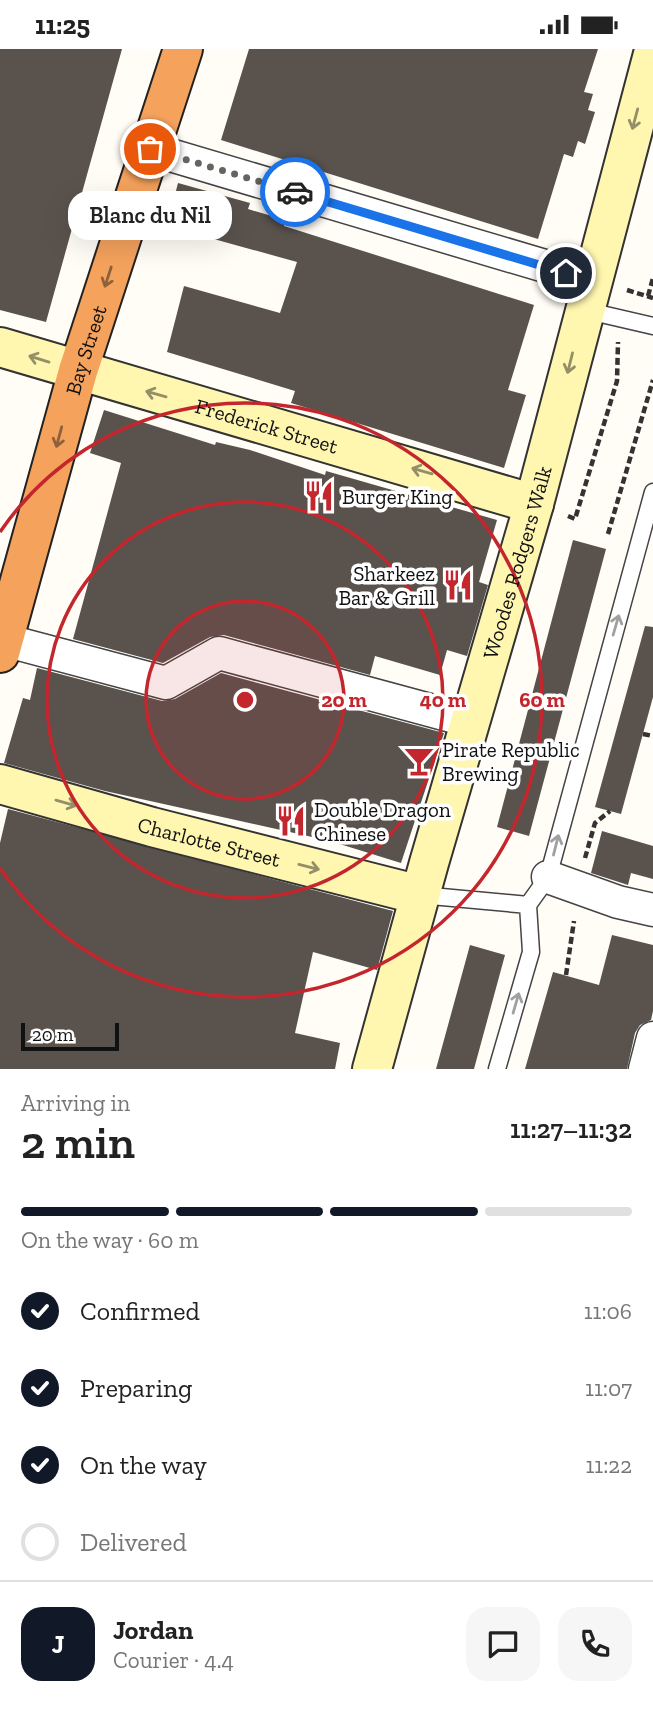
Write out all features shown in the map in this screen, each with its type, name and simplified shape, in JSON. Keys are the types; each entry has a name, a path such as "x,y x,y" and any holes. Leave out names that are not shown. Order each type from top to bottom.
{"highway":[{"name":"Bay Street","path":"2,646 78,371 183,49"}],"main road":[{"name":"Woodes Rodgers Walk","path":"372,1069 534,504 653,54"},
{"name":"Frederick Street","path":"0,347 534,504"},
{"name":"Charlotte Street","path":"0,784 152,827 420,895"}],"street":[{"path":"150,149 588,295"},
{"path":"2,646 166,683 219,653 470,720"},
{"path":"548,877 618,902 653,910"},
{"path":"645,1069 653,1038"}],"lane":[{"path":"588,295 623,321 653,327"},
{"path":"497,1069 531,952 527,905 548,877 653,492"},
{"path":"420,895 527,905"}],"path":[{"path":"648,296 653,278"},
{"path":"575,519 617,381 615,353 630,291"},
{"path":"608,534 653,380"},
{"path":"643,734 653,736"},
{"path":"566,975 570,960"}],"building":[{"path":"0,49 122,49 46,322 0,310"},
{"path":"249,49 598,49 584,92 593,94 588,110 595,112 585,144 578,141 573,157 564,154 538,239 221,140"},
{"path":"178,183 250,203 248,209 285,220 284,226 534,305 508,390 526,395 504,468 291,403 295,391 167,352 184,286 280,313 297,262 167,226"},
{"path":"104,410 215,445 216,442 250,450 325,475 326,471 497,520 479,582 488,585 467,656 447,650 440,675 375,656 370,675 224,635 210,637 163,663 73,639 121,463 90,453"},
{"path":"573,540 606,549 529,836 497,827"},
{"path":"645,626 653,627 653,697 621,814 595,807"},
{"path":"37,668 162,701 175,699 221,673 444,733 401,863 330,841 105,791 4,763 23,698 30,700"},
{"path":"8,809 393,911 377,970 313,952 295,1033 340,1043 335,1069 0,1069 0,843"},
{"path":"602,831 653,846 653,879 631,873 628,885 591,873"},
{"path":"612,935 653,945 653,1011 651,1020 640,1025 635,1033 627,1069 525,1069 553,972 599,985"},
{"path":"470,945 505,955 474,1069 436,1069"}],"way so far":[{"path":"150,149 295,192"}],"place":[{"name":"Blanc du Nil","path":"150,149"},
{"name":"Burger King","path":"319,496"},
{"name":"Sharkeez Bar & Grill","path":"458,585"},
{"name":"Pirate Republic Brewing","path":"419,761"},
{"name":"Double Dragon Chinese","path":"291,821"}],"route":[{"path":"295,192 566,273"}]}
